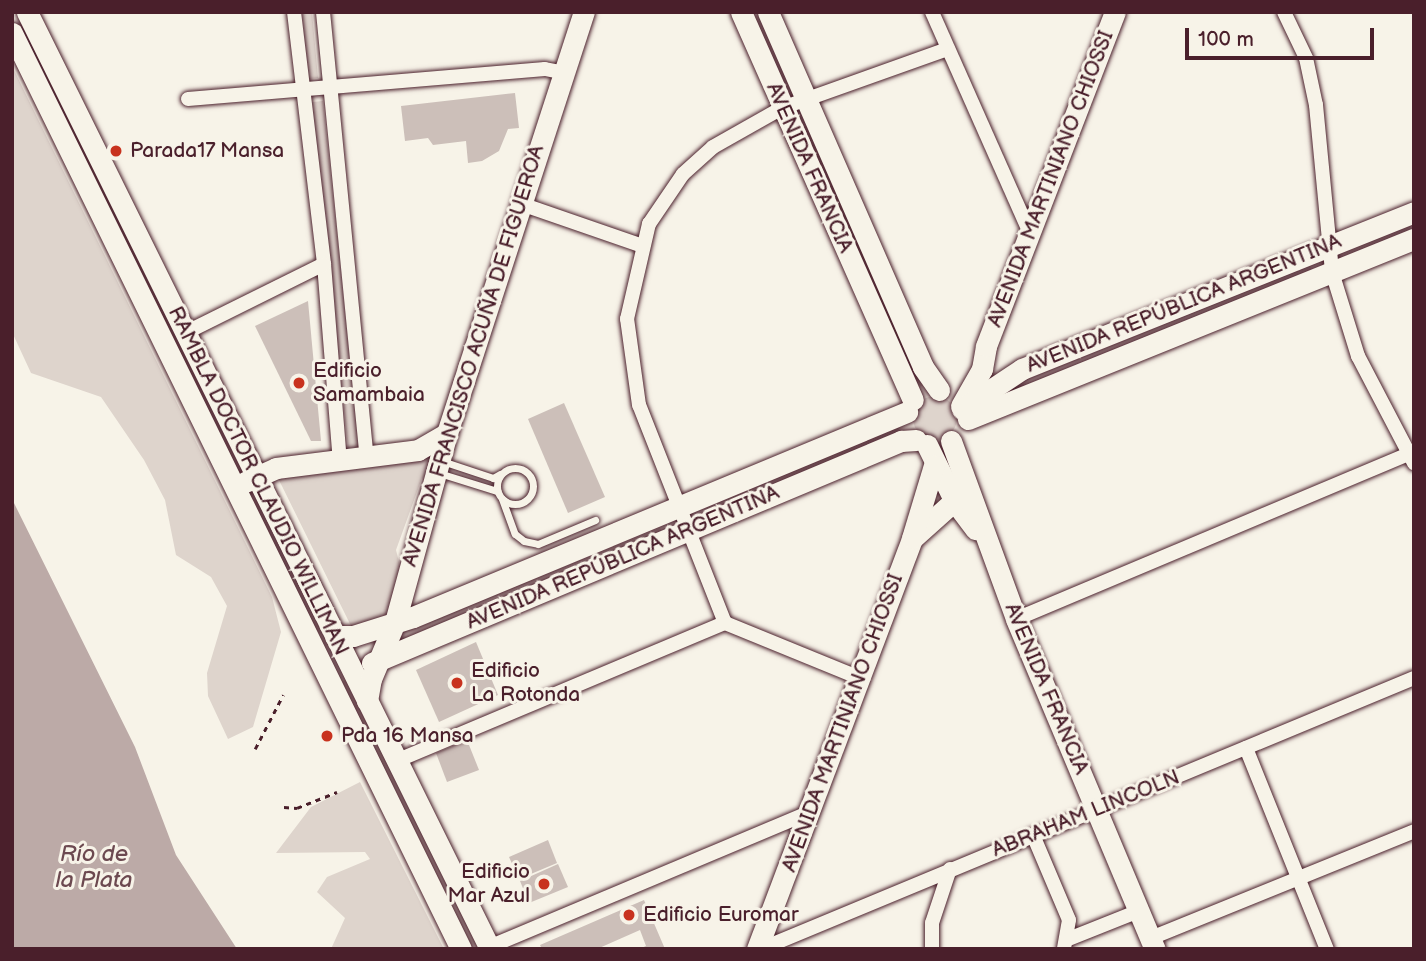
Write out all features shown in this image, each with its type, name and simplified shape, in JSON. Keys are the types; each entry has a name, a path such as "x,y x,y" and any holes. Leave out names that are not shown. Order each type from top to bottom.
{"street":[{"name":"RAMBLA DOCTOR CLAUDIO WILLIMAN","path":"27,12 185,333 330,675 461,949"},
{"path":"294,12 324,264 340,461"},
{"path":"323,12 367,457"},
{"name":"AVENIDA FRANCISCO ACUÑA DE FIGUEROA","path":"367,701 379,660 395,622 440,467 447,433 584,12"},
{"name":"AVENIDA FRANCIA","path":"741,12 910,406"},
{"name":"AVENIDA FRANCIA","path":"768,12 923,367 955,404"},
{"path":"932,12 1030,233"},
{"name":"AVENIDA MARTINIANO CHIOSSI","path":"955,404 986,346 1115,12"},
{"path":"1016,619 1412,456 1358,356 1332,272 1327,246 1316,105 1306,58 1284,12"},
{"name":"RAMBLA DOCTOR CLAUDIO WILLIMAN","path":"12,33 57,124 246,482 335,636 489,948"},
{"path":"725,623 643,416 631,363 627,319 649,224 683,174 713,147 782,108 948,49"},
{"path":"188,99 545,69 565,73"},
{"path":"57,124 77,114"},
{"path":"521,204 643,246"},
{"name":"AVENIDA REPÚBLICA ARGENTINA","path":"955,404 1021,369 1414,212"},
{"name":"AVENIDA REPÚBLICA ARGENTINA","path":"955,404 1332,272 1414,239"},
{"path":"185,333 324,264"},
{"path":"926,391 955,404 951,442 926,450 908,427 910,406 926,391"},
{"name":"AVENIDA REPÚBLICA ARGENTINA","path":"335,636 395,622 680,509 910,406"},
{"path":"246,482 276,468 418,450 447,433"},
{"name":"AVENIDA REPÚBLICA ARGENTINA","path":"330,675 353,672 901,441 926,450"},
{"name":"AVENIDA FRANCIA","path":"951,442 960,493"},
{"name":"AVENIDA FRANCIA","path":"926,450 960,493 988,545 1016,619 1153,943"},
{"name":"AVENIDA MARTINIANO CHIOSSI","path":"760,948 912,538 926,450"},
{"name":"AVENIDA MARTINIANO CHIOSSI","path":"912,538 960,493"},
{"path":"396,761 725,623 860,678"},
{"name":"ABRAHAM LINCOLN","path":"760,948 1414,678"},
{"path":"1246,748 1327,949"},
{"path":"489,948 810,812"},
{"path":"1153,943 1299,878 1414,831"},
{"path":"1033,835 1069,920 1065,944"},
{"path":"932,949 932,923 950,869"},
{"path":"1065,944 1139,911"}],"lane":[{"path":"440,467 493,478 519,469 527,474 532,491 520,504 502,499"},
{"path":"440,467 497,491 516,534 524,541 538,544 595,520"},
{"path":"497,491 502,474"}],"path":[{"path":"255,749 283,695"},
{"path":"284,807 298,808 337,792"}],"shaded area":[{"path":"302,12 312,12 318,78 308,79"},
{"path":"12,66 272,597 281,632 253,727 228,739 208,696 207,673 227,606 211,577 176,555 165,500 144,460 101,397 31,373 12,332"},
{"path":"323,101 359,447 348,448 312,102"},
{"path":"808,125 926,384 917,388 803,128"},
{"path":"75,129 246,470 240,475 75,142"},
{"path":"1310,263 1312,271 983,402 1026,373"},
{"path":"935,396 950,403 957,418 950,433 935,440 920,433 913,418 920,403"},
{"path":"898,426 901,434 708,514 705,508"},
{"path":"433,457 426,485 422,478 396,550 400,566 386,620 352,628 278,478 283,473"},
{"path":"257,498 327,640 312,626 253,500"},
{"path":"660,528 663,534 398,642 400,633"},
{"path":"347,679 481,949 471,949 342,682"},
{"path":"360,782 444,949 331,949 345,918 317,892 327,877 370,859 365,852 276,853 311,807"}],"water":[{"name":"Río de la Plata","path":"12,499 135,747 176,855 237,949 12,949"}],"building":[{"path":"515,93 519,128 508,129 499,151 482,161 468,163 466,141 433,145 428,138 405,141 401,106"},
{"name":"Edificio Samambaia","path":"308,301 321,441 311,441 255,326"},
{"path":"564,403 605,497 568,513 528,419"},
{"name":"Edificio La Rotonda","path":"476,642 498,695 439,722 416,670"},
{"path":"467,740 479,770 447,782 436,753"},
{"path":"548,840 557,863 519,879 509,857"},
{"name":"Edificio Mar Azul","path":"558,864 568,887 529,903 520,881"},
{"name":"Edificio Euromar","path":"644,900 665,949 639,949 646,946 640,930 597,949 542,949 540,945"}],"place":[{"name":"Parada17 Mansa","path":"116,151"},
{"name":"Edificio Samambaia","path":"299,383"},
{"name":"Edificio La Rotonda","path":"457,683"},
{"name":"Pda 16 Mansa","path":"327,736"},
{"name":"Edificio Mar Azul","path":"544,884"},
{"name":"Edificio Euromar","path":"629,915"}]}
